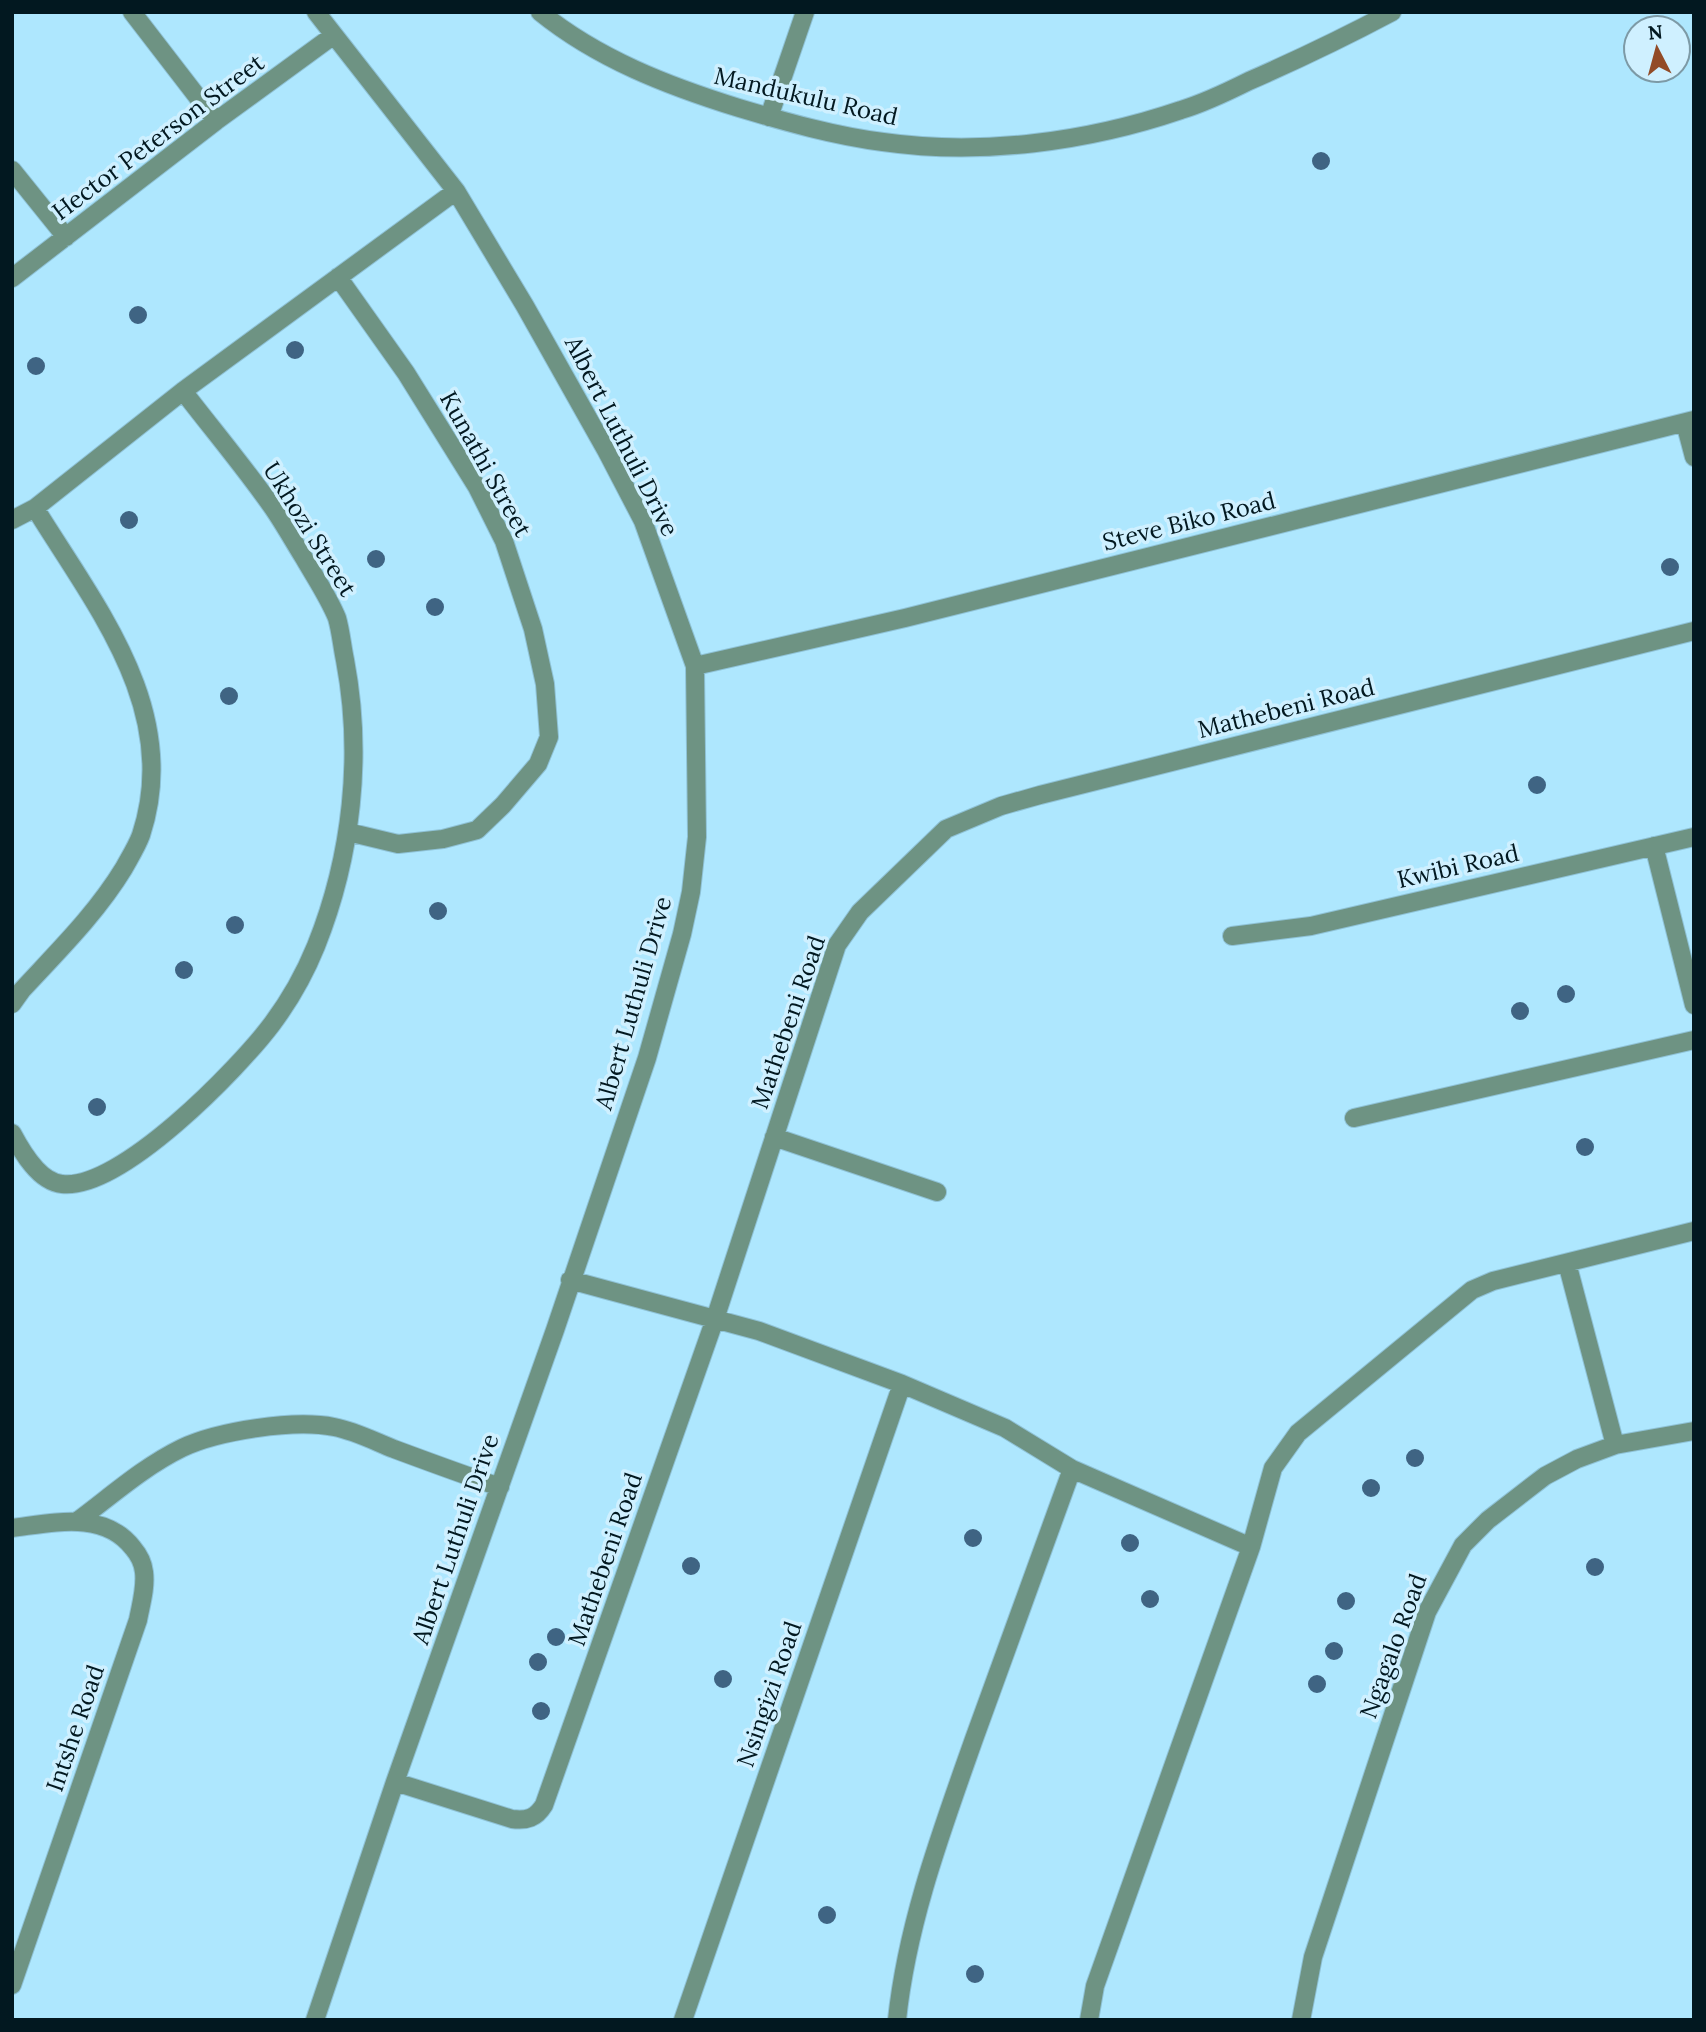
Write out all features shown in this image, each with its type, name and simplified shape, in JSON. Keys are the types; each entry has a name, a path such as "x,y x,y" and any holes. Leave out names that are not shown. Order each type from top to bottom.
{"street":[{"path":"132,12 216,121"},
{"name":"Albert Luthuli Drive","path":"316,12 456,191 532,318 643,522 695,666 697,836 691,892 682,934 647,1058 555,1331 395,1782 318,2019"},
{"name":"Mandukulu Road","path":"540,12 577,39 641,72 695,94 769,117 853,137 913,145 974,146 1077,136 1135,124 1193,106 1310,54 1392,12"},
{"path":"769,117 805,12"},
{"name":"Hector Peterson Street","path":"12,278 216,121 334,35"},
{"path":"12,170 66,237"},
{"path":"12,520 35,508 183,391 456,191"},
{"name":"Kunathi Street","path":"338,277 406,373 477,487 504,541 513,563 538,651 545,684 549,737 538,764 503,805 477,830 443,839 406,844 348,831"},
{"name":"Ukhozi Street","path":"12,1133 33,1166 43,1174 61,1184 79,1183 111,1171 136,1154 211,1093 272,1023 297,986 317,944 331,902 348,831 354,736 350,684 336,617 273,508 183,391"},
{"path":"1689,421 1694,457"},
{"name":"Steve Biko Road","path":"695,666 905,618 1689,421"},
{"path":"12,1004 94,911 128,860 141,835 152,764 144,706 125,659 35,508"},
{"name":"Mathebeni Road","path":"395,1782 512,1819 526,1820 539,1812 549,1791 715,1319 837,945 860,912 946,830 1001,806 1040,795 1694,631"},
{"name":"Kwibi Road","path":"1232,936 1311,926 1694,837"},
{"path":"1654,846 1694,1005"},
{"path":"1354,1118 1694,1040"},
{"path":"774,1137 937,1192"},
{"path":"1089,2020 1095,1986 1251,1547 1273,1468 1298,1433 1472,1290 1493,1281 1694,1231"},
{"path":"1567,1263 1615,1445"},
{"path":"570,1280 760,1331 902,1384 1005,1428 1072,1469 1251,1547"},
{"name":"Nsingizi Road","path":"683,2020 902,1384"},
{"path":"76,1522 153,1464 182,1448 236,1432 273,1426 331,1426 360,1434 500,1487"},
{"name":"Ngagalo Road","path":"1301,2020 1318,1944 1427,1612 1445,1575 1469,1539 1545,1476 1577,1459 1615,1445 1694,1431"},
{"path":"897,2020 902,1976 916,1917 958,1786 1072,1469"},
{"name":"Intshe Road","path":"12,1528 76,1522 110,1528 128,1541 142,1561 144,1592 134,1633 12,1985"}],"building":[{"path":"1321,152 1327,155 1330,161 1327,167 1321,170 1315,167 1312,161 1315,155"},
{"path":"138,306 144,309 147,315 144,321 138,324 132,321 129,315 132,309"},
{"path":"295,341 301,344 304,350 301,356 295,359 289,356 286,350 289,344"},
{"path":"36,357 42,360 45,366 42,372 36,375 30,372 27,366 30,360"},
{"path":"129,511 135,514 138,520 135,526 129,529 123,526 120,520 123,514"},
{"path":"376,550 382,553 385,559 382,565 376,568 370,565 367,559 370,553"},
{"path":"1670,558 1676,561 1679,567 1676,573 1670,576 1664,573 1661,567 1664,561"},
{"path":"435,598 441,601 444,607 441,613 435,616 429,613 426,607 429,601"},
{"path":"229,687 235,690 238,696 235,702 229,705 223,702 220,696 223,690"},
{"path":"1537,776 1543,779 1546,785 1543,791 1537,794 1531,791 1528,785 1531,779"},
{"path":"438,902 444,905 447,911 444,917 438,920 432,917 429,911 432,905"},
{"path":"235,916 241,919 244,925 241,931 235,934 229,931 226,925 229,919"},
{"path":"184,961 190,964 193,970 190,976 184,979 178,976 175,970 178,964"},
{"path":"1566,985 1572,988 1575,994 1572,1000 1566,1003 1560,1000 1557,994 1560,988"},
{"path":"1520,1002 1526,1005 1529,1011 1526,1017 1520,1020 1514,1017 1511,1011 1514,1005"},
{"path":"97,1098 103,1101 106,1107 103,1113 97,1116 91,1113 88,1107 91,1101"},
{"path":"1585,1138 1591,1141 1594,1147 1591,1153 1585,1156 1579,1153 1576,1147 1579,1141"},
{"path":"1415,1449 1421,1452 1424,1458 1421,1464 1415,1467 1409,1464 1406,1458 1409,1452"},
{"path":"1371,1479 1377,1482 1380,1488 1377,1494 1371,1497 1365,1494 1362,1488 1365,1482"},
{"path":"973,1529 979,1532 982,1538 979,1544 973,1547 967,1544 964,1538 967,1532"},
{"path":"1130,1534 1136,1537 1139,1543 1136,1549 1130,1552 1124,1549 1121,1543 1124,1537"},
{"path":"691,1557 697,1560 700,1566 697,1572 691,1575 685,1572 682,1566 685,1560"},
{"path":"1595,1558 1601,1561 1604,1567 1601,1573 1595,1576 1589,1573 1586,1567 1589,1561"},
{"path":"1150,1590 1156,1593 1159,1599 1156,1605 1150,1608 1144,1605 1141,1599 1144,1593"},
{"path":"1346,1592 1352,1595 1355,1601 1352,1607 1346,1610 1340,1607 1337,1601 1340,1595"},
{"path":"556,1628 562,1631 565,1637 562,1643 556,1646 550,1643 547,1637 550,1631"},
{"path":"1334,1642 1340,1645 1343,1651 1340,1657 1334,1660 1328,1657 1325,1651 1328,1645"},
{"path":"538,1653 544,1656 547,1662 544,1668 538,1671 532,1668 529,1662 532,1656"},
{"path":"723,1670 729,1673 732,1679 729,1685 723,1688 717,1685 714,1679 717,1673"},
{"path":"1317,1675 1323,1678 1326,1684 1323,1690 1317,1693 1311,1690 1308,1684 1311,1678"},
{"path":"541,1702 547,1705 550,1711 547,1717 541,1720 535,1717 532,1711 535,1705"},
{"path":"827,1906 833,1909 836,1915 833,1921 827,1924 821,1921 818,1915 821,1909"},
{"path":"975,1965 981,1968 984,1974 981,1980 975,1983 969,1980 966,1974 969,1968"}]}
